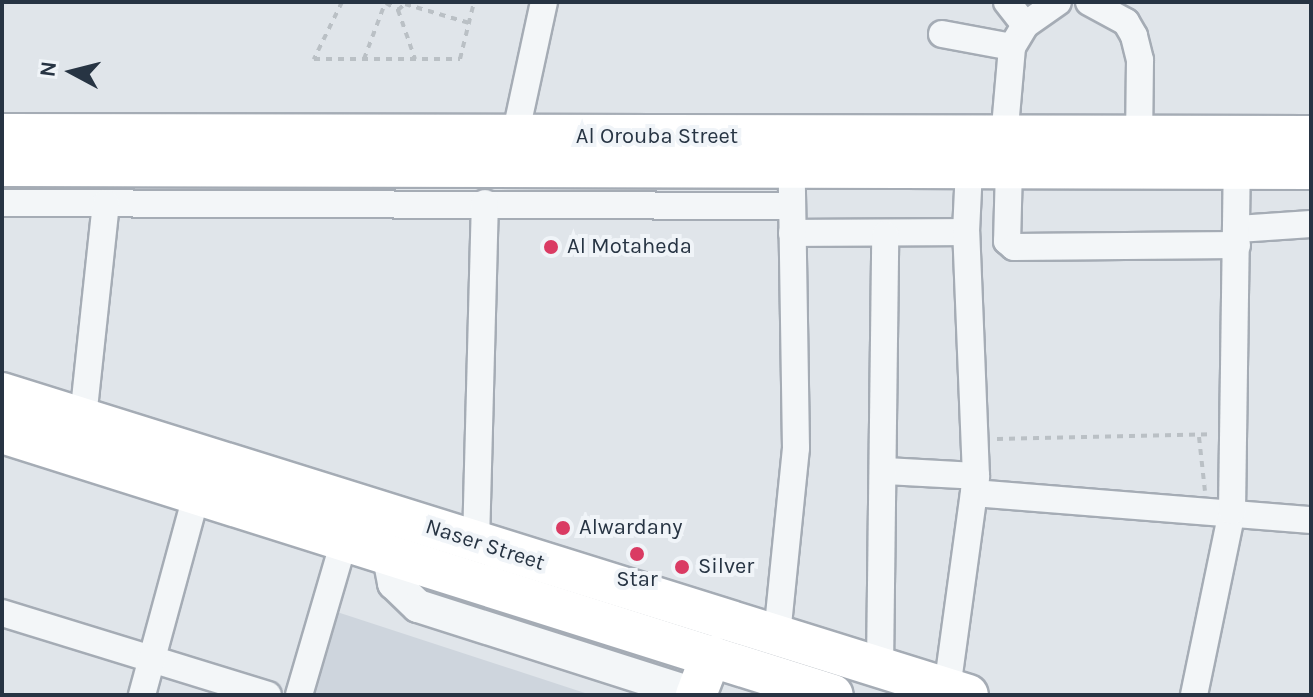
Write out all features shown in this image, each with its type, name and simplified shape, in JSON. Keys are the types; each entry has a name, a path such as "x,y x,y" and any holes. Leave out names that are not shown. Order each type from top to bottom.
{"main road":[{"name":"Al Orouba Street","path":"2,134 792,187 969,168 1006,153 1139,138 1311,136"},
{"name":"Al Orouba Street","path":"2,166 298,152 515,136 1006,153 1237,170 1311,169"},
{"name":"Naser Street","path":"2,393 83,418 197,493 833,695"},
{"name":"Naser Street","path":"2,433 135,453 476,543 957,692"},
{"path":"697,695 711,656"}],"street":[{"path":"515,136 544,2"},
{"path":"1007,2 1018,36 1006,153 1007,241 1014,247 1237,237 1311,224"},
{"path":"942,34 1018,36 1058,2"},
{"path":"1089,2 1130,12 1140,60 1139,138"},
{"path":"957,692 975,484 976,439 966,232 969,168"},
{"path":"1194,695 1220,510 1237,237 1237,170"},
{"path":"2,203 485,203 792,187 796,448 777,635"},
{"path":"83,418 106,203"},
{"path":"476,543 485,203"},
{"path":"792,233 885,235 966,232"},
{"path":"880,667 877,617 885,471 885,235"},
{"path":"885,471 975,484 1311,520"},
{"path":"142,695 197,493"},
{"path":"299,695 345,538"},
{"path":"388,552 394,583 418,606 697,695"},
{"path":"2,613 268,695"}],"path":[{"path":"342,2 314,59 460,59 474,2"},
{"path":"364,59 385,2 398,10 415,59"},
{"path":"398,10 405,3 469,23"},
{"path":"976,439 1199,437 1220,510"}],"shaded area":[{"path":"334,611 591,695 306,695"}],"place":[{"name":"Al Motaheda","path":"551,247"},
{"name":"Alwardany","path":"563,528"},
{"name":"Star","path":"637,554"},
{"name":"Silver","path":"682,567"}]}
